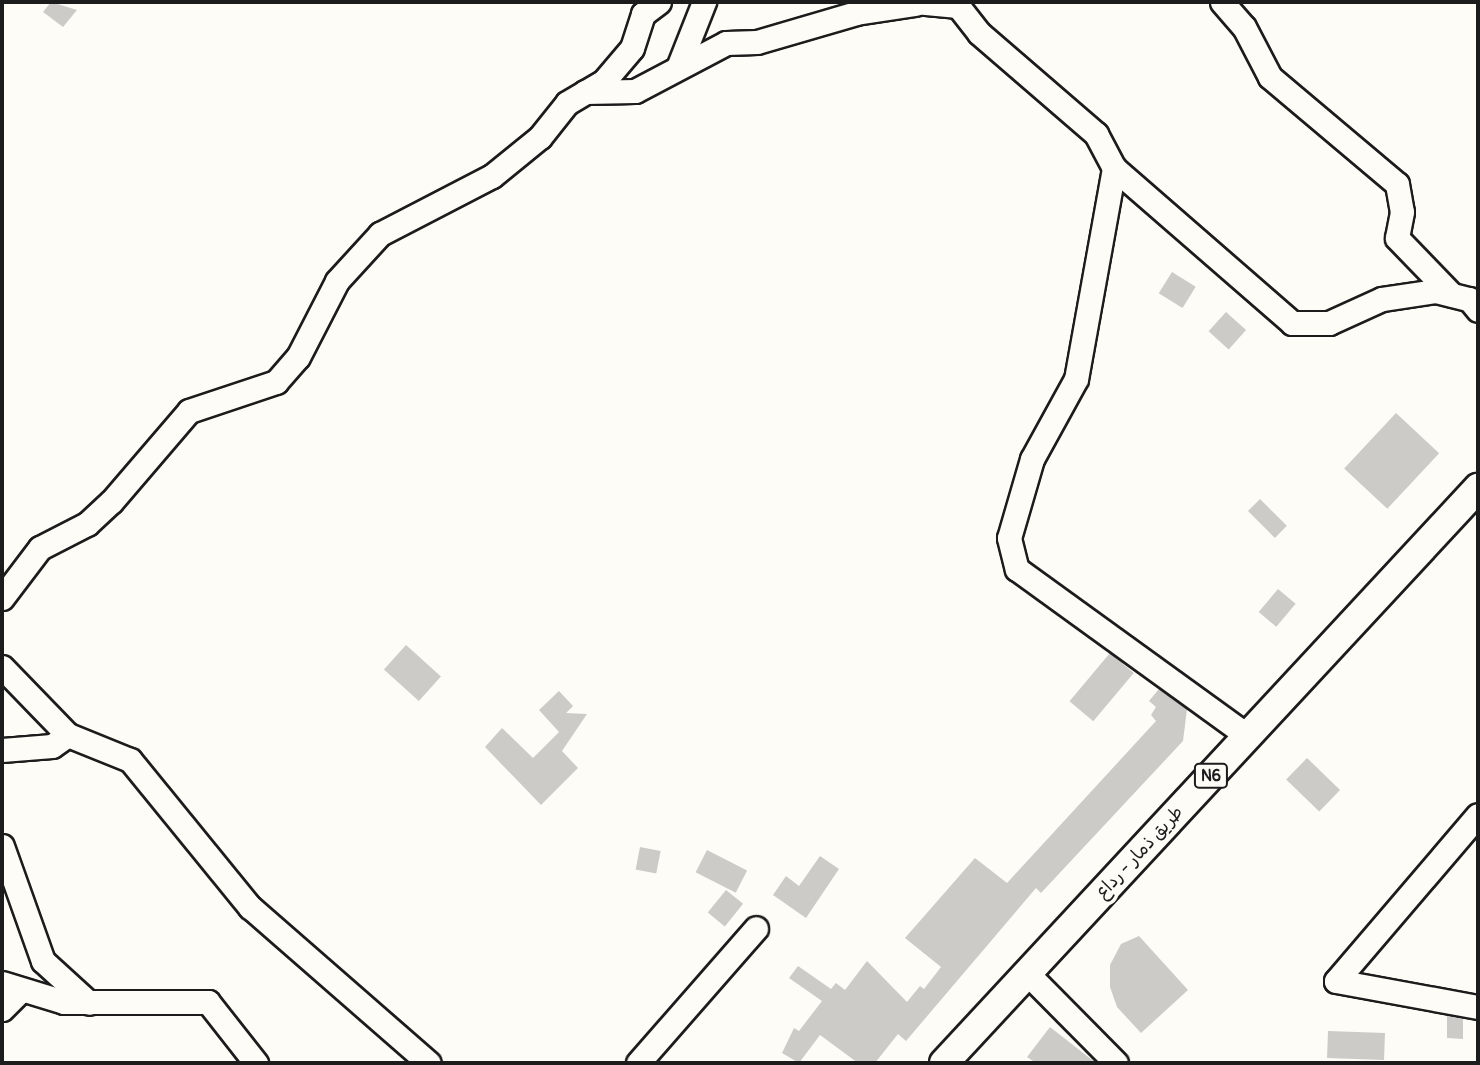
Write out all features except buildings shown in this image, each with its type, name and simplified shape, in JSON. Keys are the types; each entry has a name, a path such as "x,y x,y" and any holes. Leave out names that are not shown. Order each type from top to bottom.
{"main road":[{"name":"طريق ذمار - رداع","path":"944,1063 1478,488"}],"street":[{"path":"2,598 40,548 87,524 111,502 189,411 276,382 298,357 337,281 380,234 492,176 585,92 604,81 632,48 643,14 659,2"},
{"path":"677,67 704,2"},
{"path":"1222,2 1244,27 1270,78 1397,184 1402,212 1397,238 1451,294"},
{"path":"585,92 635,91 726,43 758,42 856,13 915,3 958,6 978,33 1096,134 1114,168 1292,323 1329,324 1382,299 1451,294 1469,299 1478,310"},
{"path":"1114,168 1076,379 1032,459 1009,538 1017,569 1037,586 1248,736"},
{"path":"2,667 68,735 130,760 250,907 420,1060"},
{"path":"2,750 52,746 68,735"},
{"path":"1478,815 1336,981 1478,1007"},
{"path":"2,846 43,961 89,1003"},
{"path":"638,1063 756,928"},
{"path":"1028,974 1116,1063"},
{"path":"2,1009 11,988 89,1003 208,1002 256,1063"}],"path":[{"path":"91,2 105,2"}]}
